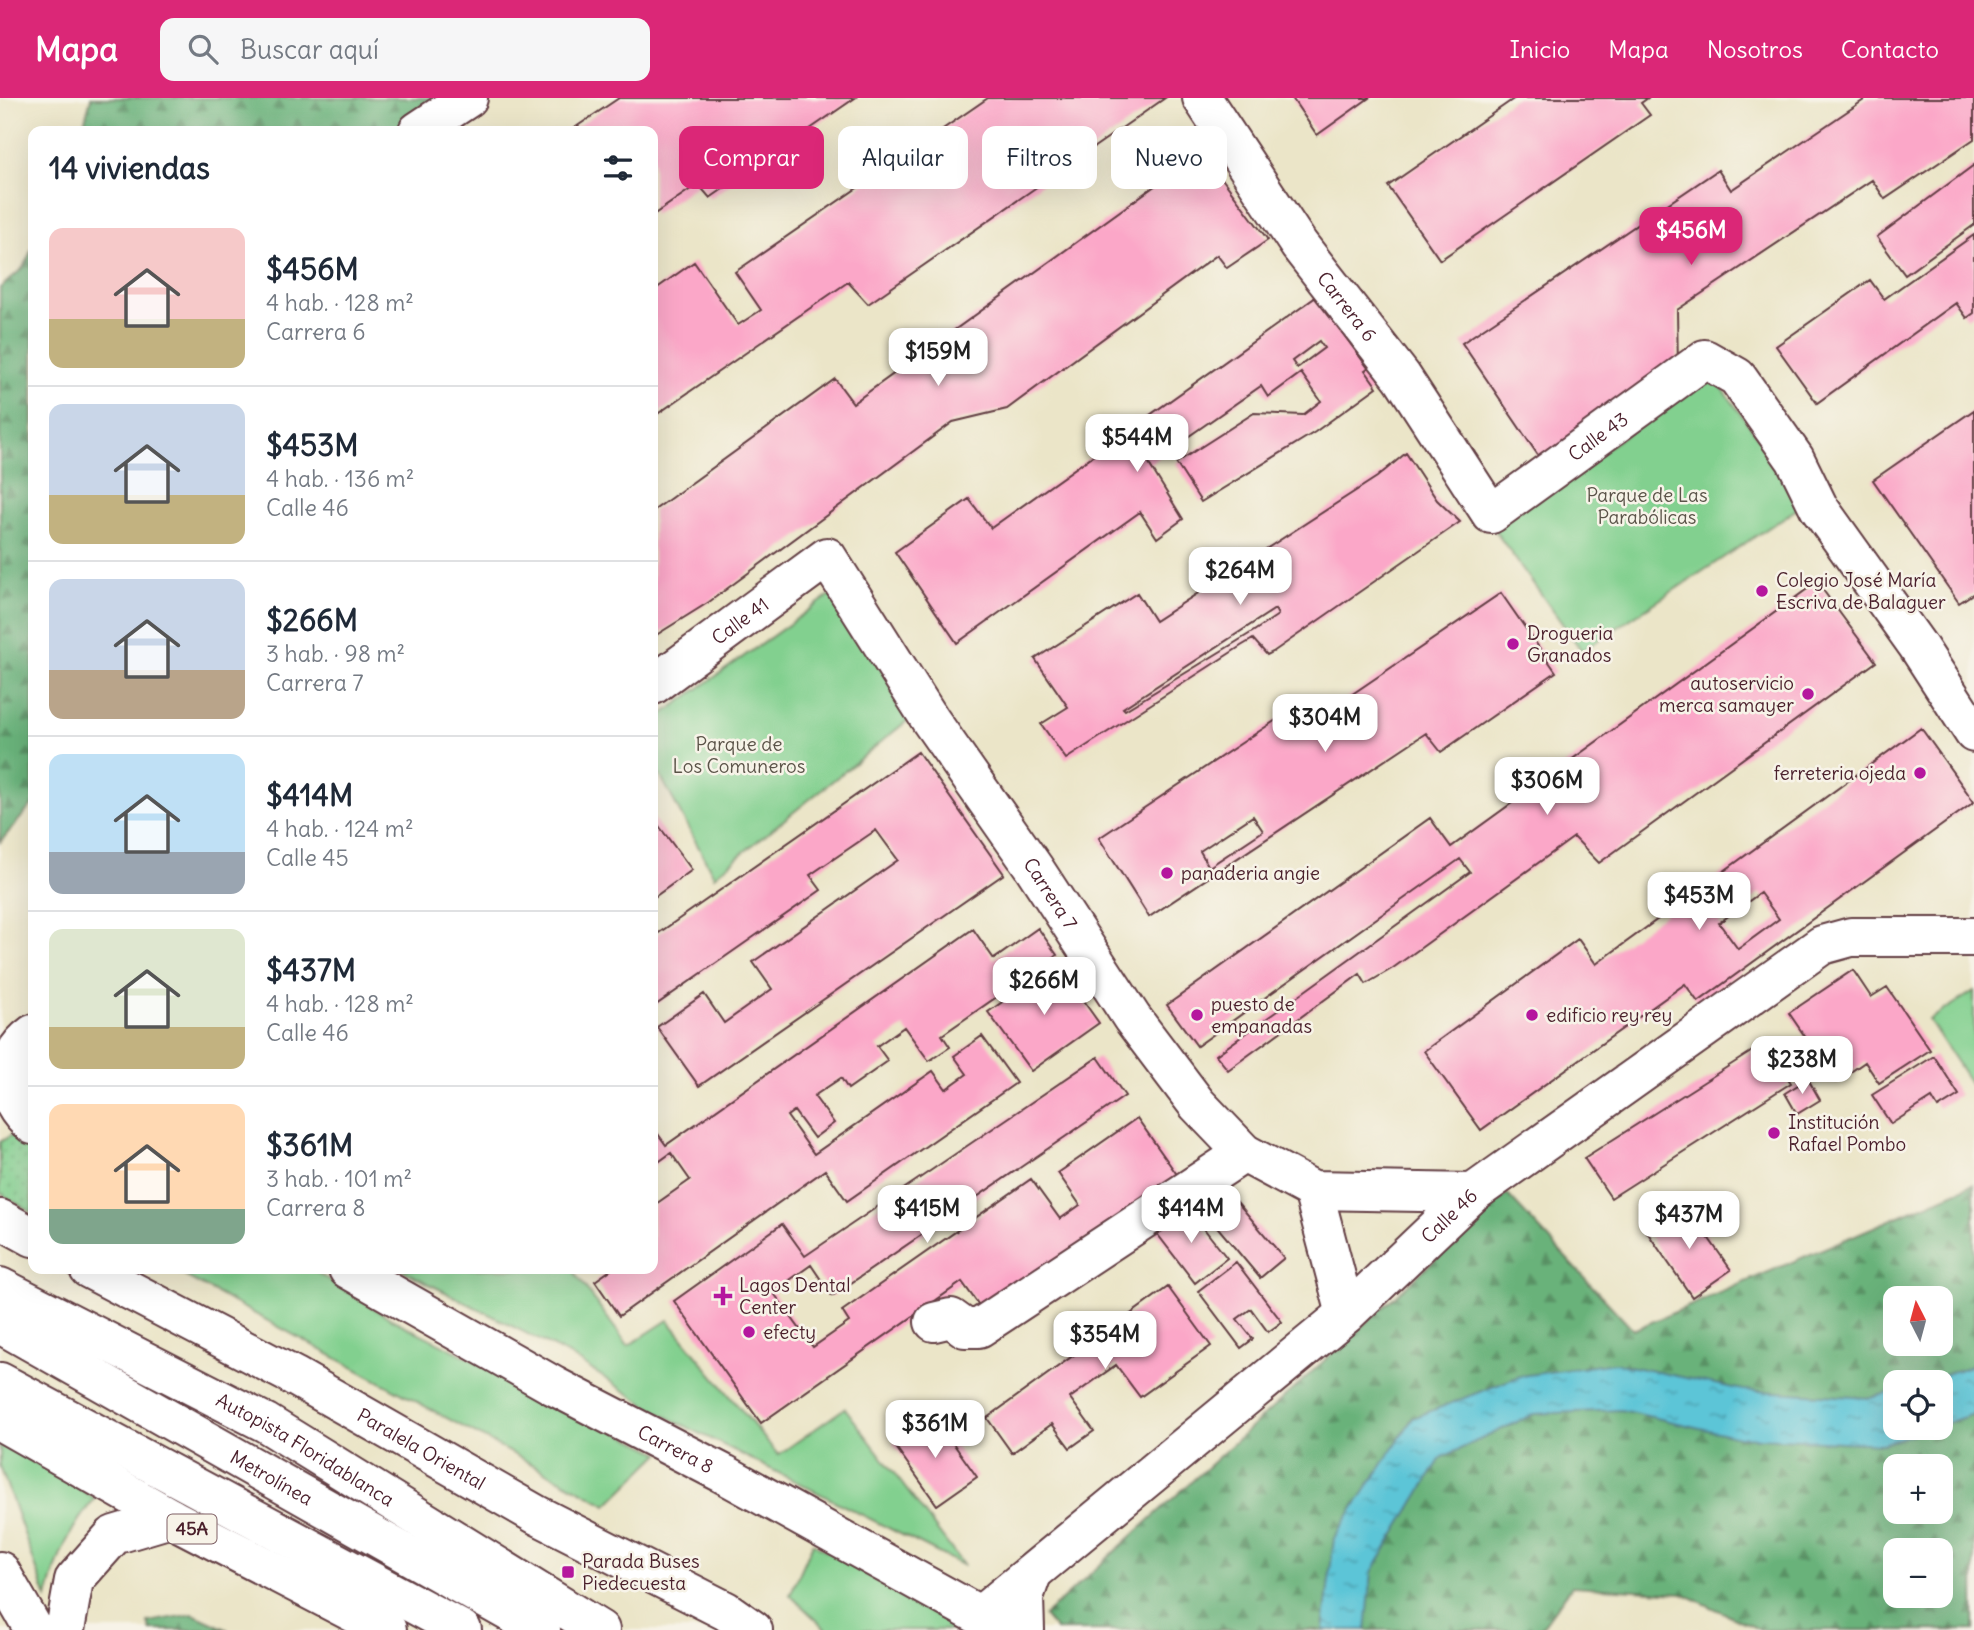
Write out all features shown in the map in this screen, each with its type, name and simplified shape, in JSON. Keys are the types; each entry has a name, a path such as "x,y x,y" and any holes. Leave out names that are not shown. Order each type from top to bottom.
{"main road":[{"path":"426,126 468,98"},
{"name":"Carrera 6","path":"1202,98 1299,245 1402,377 1491,514"},
{"name":"Calle 43","path":"1491,514 1706,359 1737,377 1795,459 1819,508 1917,645 1974,733"},
{"name":"Calle 41","path":"658,681 827,557"},
{"name":"Carrera 7","path":"827,557 931,721 1034,868 1132,1018 1197,1104 1244,1153 1313,1190 1473,1193"},
{"name":"Calle 46","path":"994,1622 1032,1574 1346,1314 1473,1193 1822,945 1851,937 1974,937"},
{"path":"15,1112 8,1075 28,1035"},
{"path":"934,1322 951,1318 965,1328 979,1328 1244,1153"},
{"path":"1313,1190 1346,1314"},
{"path":"0,1219 28,1234"},
{"name":"Paralela Oriental","path":"99,1274 294,1376 537,1516 726,1611 753,1630"},
{"name":"Carrera 8","path":"357,1274 554,1386 994,1622"},
{"name":"Autopista Floridablanca","path":"0,1287 266,1423 600,1630"},
{"name":"Metrolínea","path":"0,1324 541,1630"},
{"path":"0,1382 463,1630"},
{"name":"45A","path":"0,1421 171,1518 387,1630"},
{"path":"65,1630 74,1580 114,1535 171,1518"},
{"path":"0,1571 34,1630"},
{"path":"1025,1630 1022,1610 1032,1574"}],"green space":[{"path":"91,98 485,98 445,126 83,126"},
{"path":"28,258 28,810 0,842 0,288 23,268"},
{"name":"Parque de Las Parabólicas","path":"1712,374 1806,503 1582,651 1493,528"},
{"name":"Parque de Los Comuneros","path":"833,593 912,717 714,876 658,771 658,717"},
{"path":"1974,991 1974,1089 1929,1020"},
{"path":"16,1132 28,1136 28,1210 0,1193 0,1142"},
{"path":"1974,1184 1974,1630 1760,1630 1682,1593 1572,1586 1540,1630 1056,1630 1044,1616 1507,1194 1633,1330"},
{"path":"181,1274 319,1274 393,1320 660,1453 607,1505"},
{"path":"410,1274 576,1274 628,1346 668,1320 778,1455 845,1408 964,1566 657,1412 569,1355"},
{"path":"0,1442 95,1498 65,1545 47,1598 0,1466"},
{"path":"813,1543 962,1630 827,1630 790,1595"},
{"path":"193,1614 228,1630 150,1630 148,1622"}],"water":[{"path":"1615,1363 1743,1390 1870,1398 1883,1394 1883,1440 1895,1440 1883,1444 1739,1437 1621,1410 1534,1414 1441,1458 1372,1572 1366,1630 1323,1630 1334,1538 1413,1418 1520,1376"},
{"path":"1974,1365 1974,1414 1953,1421 1953,1372"}],"building":[{"path":"619,98 855,98 814,126 679,126 679,189 691,189 658,212 658,126 577,126"},
{"path":"988,98 1165,98 1125,126 1111,126 1111,135 1097,145 1097,126 982,126 982,189 1034,189 868,304 848,282 658,414 658,287 694,262 738,325 761,310 735,272 856,189 968,189 968,126 947,126"},
{"path":"1292,98 1369,98 1317,135"},
{"path":"1515,98 1648,98 1641,103 1650,115 1440,260 1388,186"},
{"path":"1867,98 1974,98 1974,139 1885,199 1872,180 1677,310 1678,369 1542,461 1462,343 1718,170 1731,190"},
{"path":"1974,165 1974,225 1905,275 1877,237"},
{"path":"1227,185 1268,240 1227,268 1217,255 1007,409 953,422 709,602 658,634 658,507 835,379 853,403 1151,189 1227,189"},
{"path":"702,189 723,189 710,198"},
{"path":"1974,235 1974,313 1967,318 1956,303 1817,403 1776,346 1870,280 1884,299"},
{"path":"1316,297 1368,368 1365,370 1377,387 1315,432 1201,502 1176,463 1254,413 1303,415 1321,401 1301,373 1268,397 1261,386 1149,464 1183,519 1157,538 1140,512 957,643 895,552 969,499 991,528","holes":["1319,341 1324,348 1297,368 1292,361"]},
{"path":"1974,410 1974,593 1959,603 1873,480"},
{"path":"1406,453 1437,500 1460,522 1273,652 1267,655 1253,639 1066,759 1041,724 1068,707 1035,659 1137,593 1155,621 1377,477","holes":["1275,609 1278,615 1125,710 1123,708"]},
{"path":"1817,582 1876,662 1599,863 1574,837 1393,968 1366,984 1360,974 1228,1070 1216,1055 1470,872 1460,859 1197,1046 1167,1005 1430,818 1451,847"},
{"path":"1501,593 1556,672 1441,752 1426,733 1149,917 1099,838 1285,714 1298,731","holes":["1253,816 1263,831 1209,867 1200,851"]},
{"path":"1921,728 1974,802 1698,1002 1685,984 1481,1130 1424,1051 1578,939 1596,964","holes":["1760,893 1779,919 1738,949 1719,923"]},
{"path":"918,752 1004,874 699,1086 658,1026 704,994 724,1023 772,989 753,962 898,860 876,830 810,875 821,890 658,1004 658,934"},
{"path":"658,825 692,870 658,894"},
{"path":"1038,928 1057,955 942,1035 950,1047 929,1061 904,1027 877,1046 888,1061 848,1089 841,1078 814,1096 834,1123 814,1138 794,1111 787,1116 814,1154 933,1071 946,1089 967,1074 954,1056 982,1036 1016,1083 847,1201 825,1170 619,1316 595,1281 605,1274 658,1274 658,1202 690,1180 671,1153 658,1162 658,1134 666,1145 973,929 994,959"},
{"path":"1057,964 1099,1023 1031,1071 988,1012"},
{"path":"1853,970 1871,997 1887,987 1930,1050 1879,1083 1865,1062 1836,1082 1789,1013"},
{"path":"1765,1043 1791,1083 1611,1198 1584,1158"},
{"path":"1934,1056 1959,1095 1938,1108 1932,1098 1891,1124 1872,1095"},
{"path":"1098,1057 1125,1096 832,1296 811,1265 773,1292 813,1347 849,1322 842,1311 1031,1179 1060,1219 1080,1205 1058,1173 1137,1118 1178,1176 984,1312 962,1282 761,1423 674,1301 782,1224 805,1256"},
{"path":"1808,1079 1820,1100 1797,1114 1785,1093"},
{"path":"1227,1190 1284,1258 1260,1278 1203,1210"},
{"path":"1686,1206 1731,1270 1692,1297 1647,1232"},
{"path":"1187,1207 1227,1258 1195,1283 1155,1231"},
{"path":"1236,1262 1282,1322 1268,1332 1251,1309 1237,1319 1253,1339 1241,1348 1198,1291"},
{"path":"1168,1287 1211,1346 1140,1397 1116,1365 1070,1398 1094,1431 1070,1448 1052,1424 1012,1453 987,1418"},
{"path":"933,1415 977,1477 937,1505 893,1443"}],"place":[{"name":"Colegio José María Escriva de Balaguer","path":"1762,591"},
{"name":"Drogueria Granados","path":"1513,644"},
{"name":"autoservicio merca samayer","path":"1808,694"},
{"name":"ferreteria ojeda","path":"1920,773"},
{"name":"panaderia angie","path":"1167,873"},
{"name":"puesto de empanadas","path":"1197,1015"},
{"name":"edificio rey rey","path":"1532,1015"},
{"name":"Institución Rafael Pombo","path":"1774,1133"},
{"name":"Lagos Dental Center","path":"723,1296"},
{"name":"efecty","path":"749,1332"},
{"name":"Parada Buses Piedecuesta","path":"568,1572"}]}
